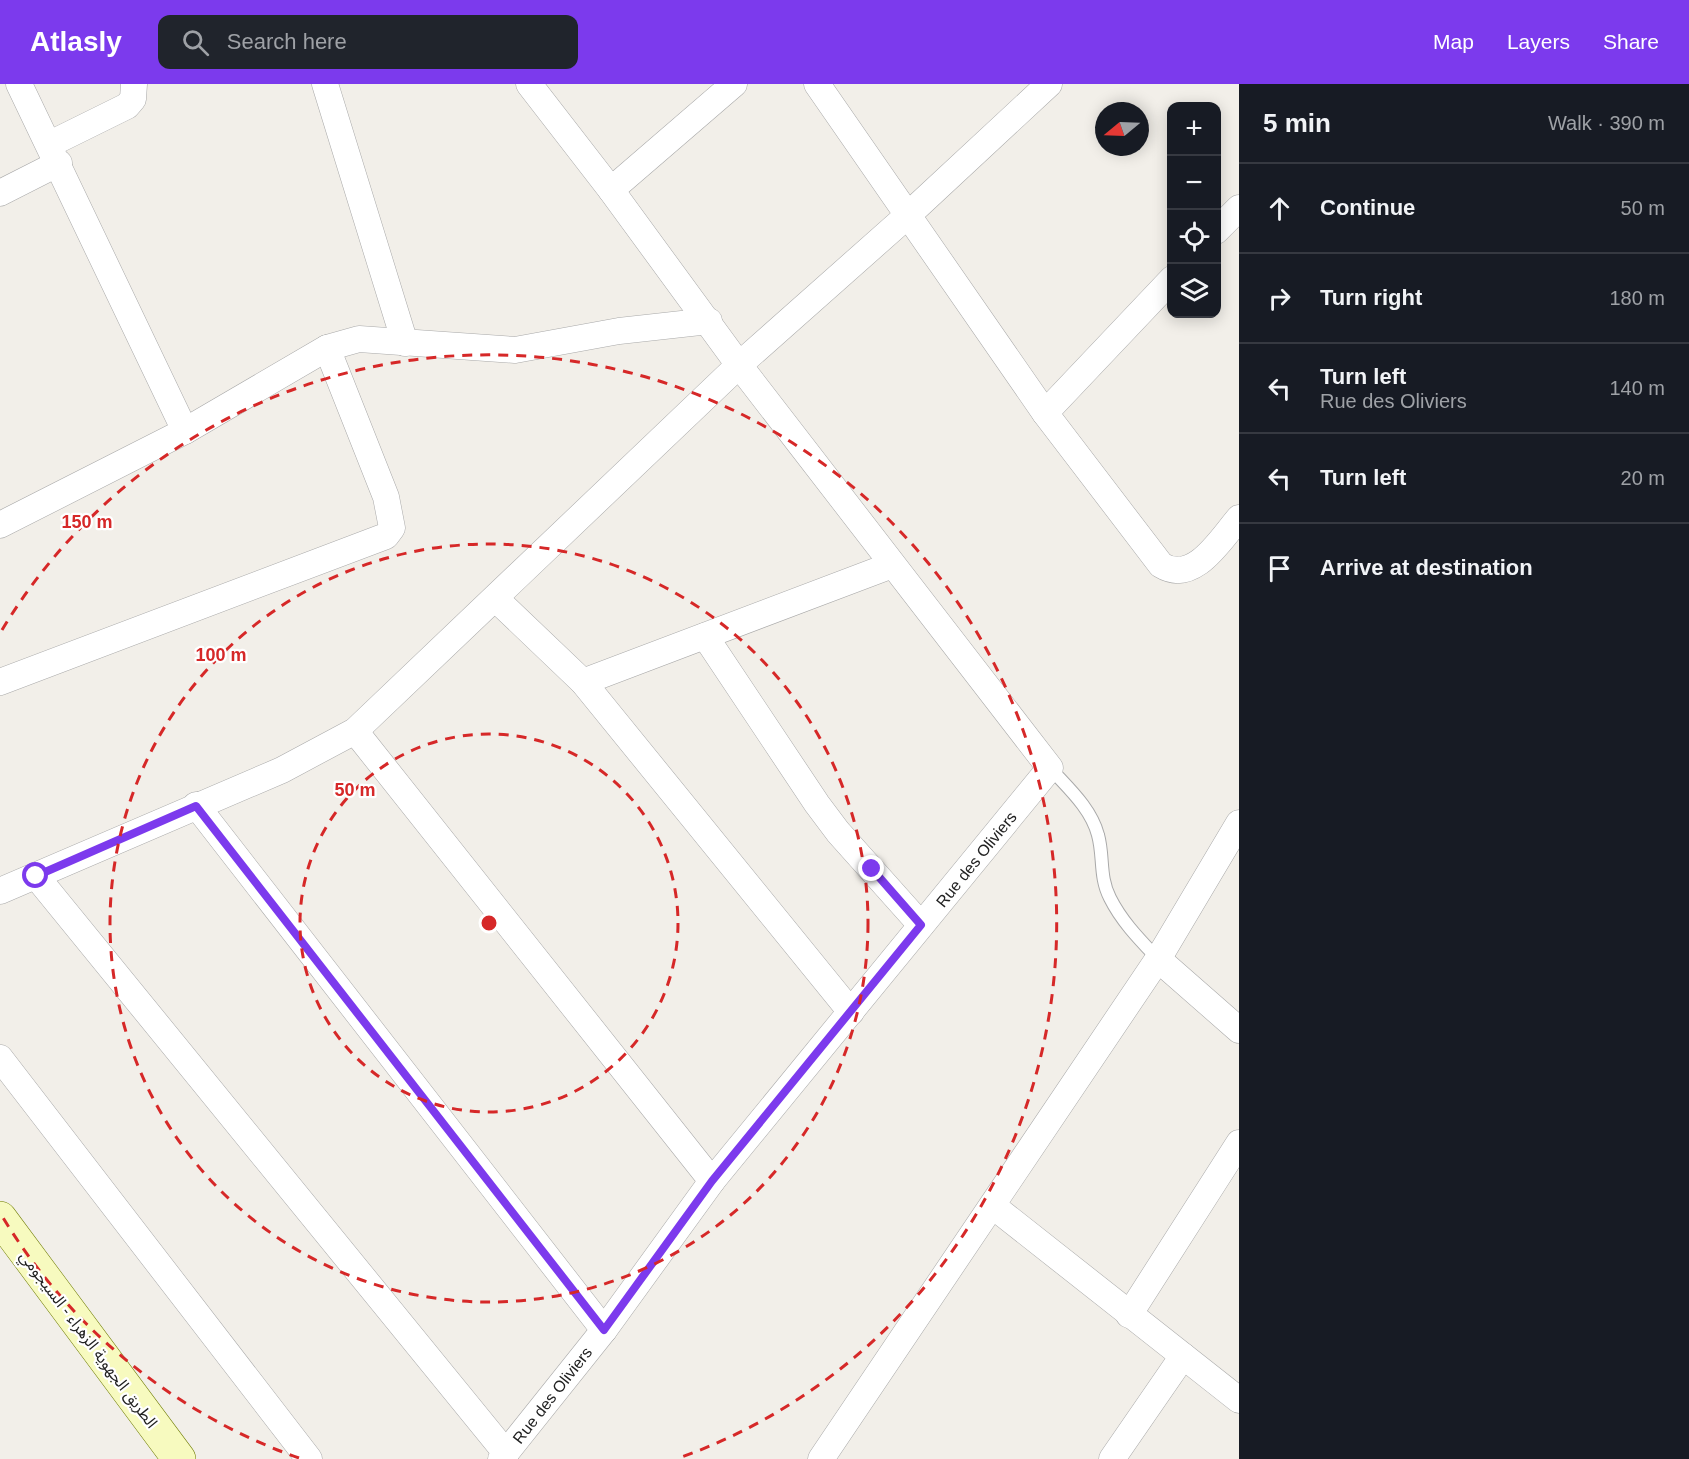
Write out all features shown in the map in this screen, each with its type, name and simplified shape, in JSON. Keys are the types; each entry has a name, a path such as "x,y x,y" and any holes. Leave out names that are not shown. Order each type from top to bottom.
{"main road":[{"name":"الطريق الجهوية الزهراء - السيجومي","path":"0,1218 178,1459"}],"street":[{"path":"19,84 185,431"},
{"path":"0,193 127,106 133,99 134,84"},
{"path":"326,84 405,343"},
{"path":"529,84 709,321 739,365 1050,768"},
{"path":"611,190 734,84"},
{"path":"817,84 1044,412 1161,565 1172,571 1189,569 1201,561 1239,518"},
{"path":"0,891 282,770 355,731 739,365 908,216 1049,84"},
{"path":"1221,226 1239,208"},
{"path":"1044,412 1167,284"},
{"path":"0,525 185,431 327,348 359,339 516,350 619,331 709,321"},
{"path":"0,682 386,536 392,528 386,497 327,348"},
{"path":"583,682 892,565"},
{"path":"496,599 583,682 850,1012"},
{"path":"705,636 824,814 921,925"},
{"path":"355,731 712,1181"},
{"name":"Rue des Oliviers","path":"504,1456 604,1330 712,1181 1050,768"},
{"path":"196,806 604,1330"},
{"path":"821,1459 1158,959 1239,823"},
{"path":"36,876 504,1456"},
{"path":"1158,959 1239,1030"},
{"path":"0,1058 309,1459"},
{"path":"1129,1315 1239,1143"},
{"path":"993,1206 1239,1400"},
{"path":"1112,1459 1183,1356"}],"lane":[{"path":"1050,768 1080,801 1092,819 1098,835 1101,871 1108,896 1124,922 1158,959"}],"route":[{"path":"36,876 196,806 604,1330 712,1181 921,925 872,869"}]}
